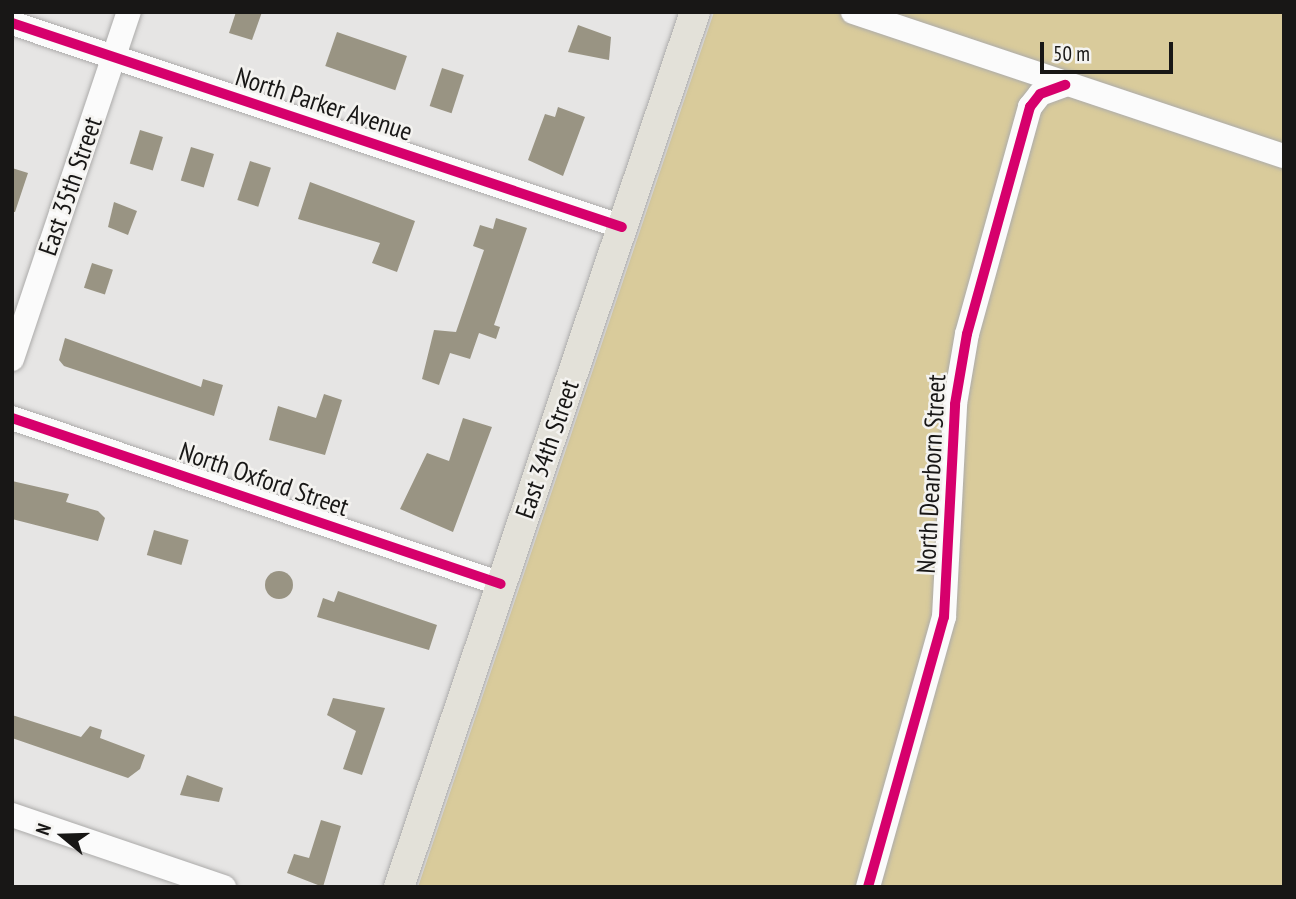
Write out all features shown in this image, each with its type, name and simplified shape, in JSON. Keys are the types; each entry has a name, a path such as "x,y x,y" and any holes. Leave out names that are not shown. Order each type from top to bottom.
{"main road":[{"name":"East 34th Street","path":"400,887 695,12"}],"street":[{"name":"East 35th Street","path":"12,359 129,12"},
{"path":"853,12 1284,156"},
{"name":"North Parker Avenue","path":"12,23 622,227"},
{"name":"North Dearborn Street","path":"868,887 944,617 955,404 965,341 1030,107 1040,94 1065,85"},
{"name":"North Oxford Street","path":"12,418 501,584"},
{"path":"12,815 208,884"}],"shaded area":[{"path":"714,12 1284,12 1284,887 418,887"}],"building":[{"path":"236,12 262,12 252,40 229,33"},
{"path":"578,25 611,37 609,60 568,52"},
{"path":"337,32 407,56 395,90 325,66"},
{"path":"442,68 464,75 452,113 430,106"},
{"path":"558,107 585,117 563,176 528,160 545,114 555,117"},
{"path":"140,130 163,137 153,170 130,163"},
{"path":"191,147 214,154 204,187 181,180"},
{"path":"250,161 271,168 258,207 237,200"},
{"path":"12,168 28,173 15,212 12,212"},
{"path":"310,182 415,221 397,272 372,263 380,243 298,219"},
{"path":"114,202 137,211 128,235 108,227"},
{"path":"496,218 527,228 494,325 500,327 496,339 479,333 470,359 450,353 439,385 422,379 434,330 456,332 484,250 473,246 480,225 493,229"},
{"path":"92,263 113,270 105,295 84,288"},
{"path":"65,338 201,387 203,379 223,385 214,416 64,366 59,360"},
{"path":"324,394 342,400 325,455 269,440 278,406 316,418"},
{"path":"463,418 492,427 453,532 400,509 427,453 449,461"},
{"path":"12,481 69,494 66,502 98,511 105,518 98,541 12,519"},
{"path":"154,530 189,540 181,565 147,555"},
{"path":"279,571 289,575 293,585 289,595 279,599 269,595 265,585 269,575"},
{"path":"338,591 437,625 429,650 317,617 323,598 334,602"},
{"path":"333,698 385,708 362,775 343,769 356,731 327,715"},
{"path":"12,715 81,737 90,726 102,730 100,738 145,755 140,769 128,778 12,738"},
{"path":"187,775 223,788 219,802 180,795"},
{"path":"321,820 341,826 323,887 287,873 294,854 309,858"}],"cycle path":[{"path":"12,23 622,227"},
{"path":"868,887 944,617 955,404 967,334 1030,107 1040,94 1065,85"},
{"path":"12,418 501,584"}]}
